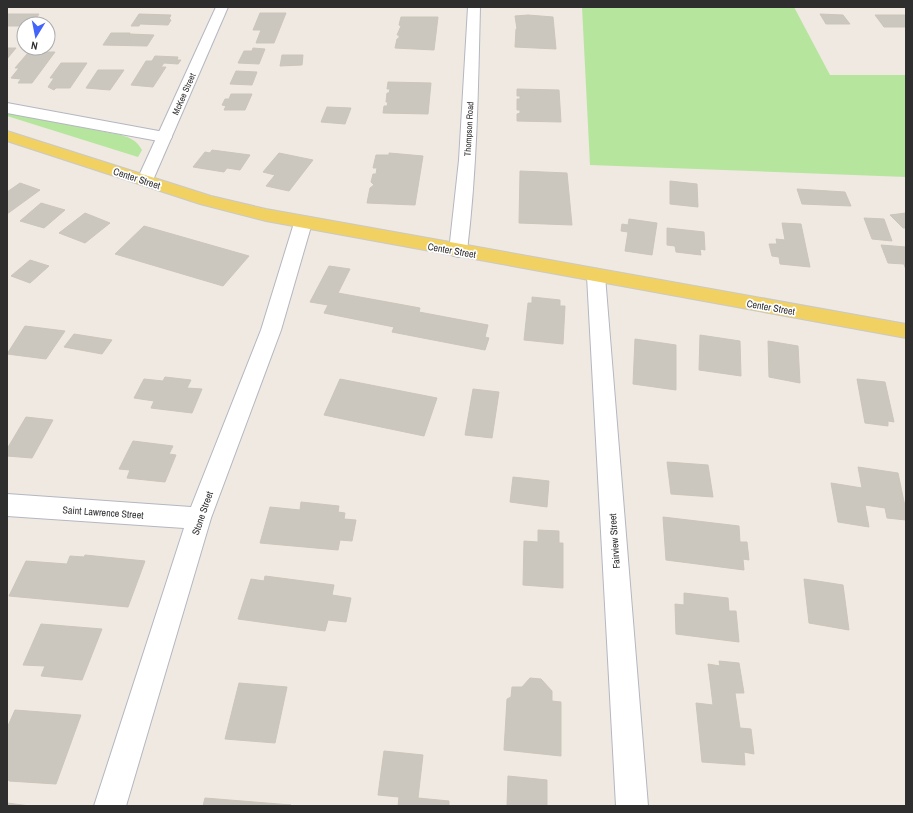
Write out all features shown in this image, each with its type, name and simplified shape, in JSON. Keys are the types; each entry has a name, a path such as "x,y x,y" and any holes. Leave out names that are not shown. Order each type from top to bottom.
{"main road":[{"name":"Center Street","path":"7,136 232,207 304,223 906,332"}],"street":[{"name":"McKee Street","path":"145,180 222,7"},
{"name":"Thompson Road","path":"458,251 463,218 469,135 474,7"},
{"path":"7,108 164,137"},
{"name":"Stone Street","path":"110,806 199,518 271,330 304,223"},
{"name":"Fairview Street","path":"596,276 632,806"},
{"name":"Saint Lawrence Street","path":"7,505 199,518"}],"green space":[{"path":"582,7 794,7 830,75 906,75 906,177 590,165"},
{"path":"7,113 121,135 133,140 142,150 138,157 7,116"}],"building":[{"path":"260,13 286,13 274,43 256,43 261,30 253,30"},
{"path":"7,14 39,14 38,16 16,16 16,26 7,26"},
{"path":"139,14 171,15 169,19 171,20 168,25 140,24 139,26 131,26"},
{"path":"820,14 843,15 850,24 826,24"},
{"path":"528,15 553,17 556,49 515,47 517,29 515,16"},
{"path":"875,15 906,15 906,27 884,27"},
{"path":"401,17 438,17 434,50 395,48 397,39 399,38 399,35 397,35 401,26 399,25"},
{"path":"111,33 154,35 147,46 103,45"},
{"path":"7,48 16,48 7,59"},
{"path":"253,48 265,49 259,64 238,63 244,51 252,51"},
{"path":"282,55 303,55 302,65 280,66"},
{"path":"25,56 52,56 32,83 18,83 21,79 11,78 19,68 15,68"},
{"path":"155,56 178,57 177,60 181,60 178,64 164,63 161,67 166,67 153,87 131,85 146,61 152,61"},
{"path":"61,63 87,63 70,88 56,88 54,90 48,87 54,78 50,78"},
{"path":"98,70 124,70 110,90 86,88"},
{"path":"236,71 257,72 252,85 230,84"},
{"path":"388,82 431,83 428,114 383,113 384,106 387,106 388,102 386,102 387,93 389,93 390,89 387,89"},
{"path":"517,89 559,90 561,122 517,121 517,114 520,113 520,110 517,110 517,99 520,99 520,96 517,96"},
{"path":"231,94 252,94 245,110 224,110 226,106 222,105 225,99 229,99"},
{"path":"327,107 351,108 345,124 321,122"},
{"path":"212,150 250,155 240,170 227,168 224,172 193,167 205,152 210,153"},
{"path":"279,153 313,160 289,191 266,186 275,175 263,172"},
{"path":"389,153 423,156 415,205 367,203 370,188 374,185 371,182 373,174 376,174 377,168 373,168 376,155 389,155"},
{"path":"520,171 567,173 572,225 519,223"},
{"path":"670,181 697,184 698,207 670,204"},
{"path":"20,183 40,190 7,214 7,192"},
{"path":"797,189 845,192 851,206 802,204"},
{"path":"41,203 65,210 44,228 20,221"},
{"path":"85,213 110,223 85,243 59,233"},
{"path":"906,213 906,228 903,228 890,215"},
{"path":"864,218 884,219 892,241 872,239"},
{"path":"629,219 657,223 652,255 625,251 628,232 621,231 622,224 628,225"},
{"path":"782,223 801,224 810,267 780,264 779,257 772,256 769,244 777,244 776,239 785,240"},
{"path":"144,226 249,256 223,286 115,254"},
{"path":"667,228 704,232 705,250 700,249 701,255 676,252 675,246 667,245"},
{"path":"881,245 906,247 906,270 904,264 888,263"},
{"path":"30,260 49,266 30,283 11,276"},
{"path":"329,266 350,269 338,293 420,308 419,312 488,325 485,337 489,338 485,350 392,332 394,327 324,313 328,305 310,302"},
{"path":"532,297 560,300 560,306 565,306 563,344 524,340 528,303 532,303"},
{"path":"25,326 65,331 46,359 7,354"},
{"path":"74,334 112,340 102,354 64,347"},
{"path":"700,335 740,341 741,376 699,370"},
{"path":"635,339 676,345 676,390 633,384"},
{"path":"768,341 798,346 800,383 769,377"},
{"path":"165,377 191,380 187,388 202,389 192,413 151,408 154,401 134,398 144,379 163,381"},
{"path":"340,379 437,398 424,436 324,415"},
{"path":"857,379 885,382 894,422 888,421 888,426 865,423"},
{"path":"473,389 499,392 492,438 465,435"},
{"path":"26,417 53,420 32,458 7,456 7,449"},
{"path":"133,441 173,446 169,454 176,455 165,482 127,478 130,470 119,469"},
{"path":"667,462 708,465 713,497 671,494"},
{"path":"858,467 898,473 906,511 906,520 887,518 885,508 865,505 869,527 838,522 831,483 862,488"},
{"path":"513,477 549,481 547,507 510,502"},
{"path":"301,502 339,506 338,512 345,513 344,519 356,520 352,541 340,540 338,550 260,543 270,507 300,510"},
{"path":"663,517 739,526 740,542 747,542 749,560 743,559 744,570 666,560"},
{"path":"538,530 559,531 559,543 563,543 563,588 523,585 524,541 538,542"},
{"path":"85,555 145,561 128,607 9,596 26,561 67,564 70,556 84,557"},
{"path":"265,576 334,585 332,595 351,598 346,622 328,620 325,631 238,619 251,579 264,581"},
{"path":"804,579 843,585 849,630 809,623"},
{"path":"684,593 728,598 729,611 736,611 739,642 676,634 675,604 684,605"},
{"path":"41,624 102,629 82,680 41,676 45,666 23,665"},
{"path":"719,661 739,663 744,693 735,693 740,728 751,729 754,754 744,752 745,765 702,762 696,703 713,705 708,664 720,666"},
{"path":"530,678 541,679 552,691 552,701 561,702 561,756 504,750 507,699 511,697 512,687 522,687"},
{"path":"239,683 287,687 275,743 225,739"},
{"path":"15,710 81,715 56,784 9,781 7,777 7,728"},
{"path":"384,751 423,755 418,798 449,801 449,806 398,806 399,797 378,795"},
{"path":"508,776 547,780 547,806 507,806"},
{"path":"205,798 291,805 203,806"},
{"path":"7,803 30,806 7,806"}]}
